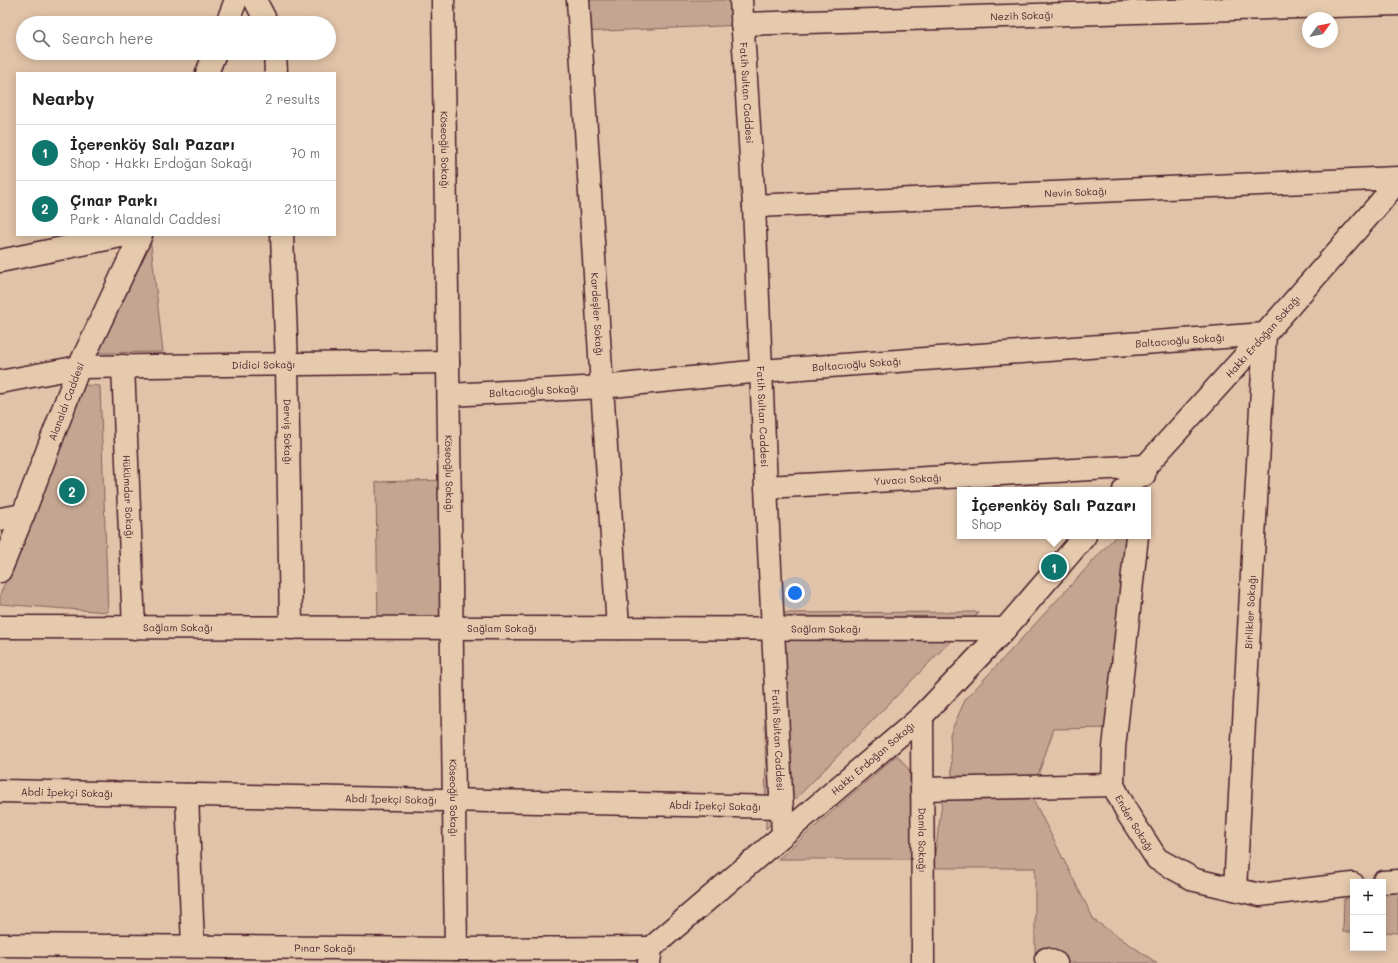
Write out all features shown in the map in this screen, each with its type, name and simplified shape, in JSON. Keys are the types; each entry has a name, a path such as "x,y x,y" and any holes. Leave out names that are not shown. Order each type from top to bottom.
{"street":[{"path":"230,16 236,0"},
{"path":"255,0 263,16"},
{"name":"Köseoğlu Sokağı","path":"443,0 456,949"},
{"name":"Kardeşler Sokağı","path":"578,0 618,628"},
{"name":"Fatih Sultan Caddesi","path":"741,0 754,206 766,487 784,834"},
{"name":"Nezih Sokağı","path":"742,24 1398,4"},
{"path":"207,72 212,60"},
{"path":"276,60 276,72"},
{"name":"Nevin Sokağı","path":"754,206 1398,179"},
{"name":"Hakkı Erdoğan Sokağı","path":"1127,487 1380,204 1398,179"},
{"path":"0,261 121,236"},
{"name":"Alanaldı Caddesi","path":"0,571 23,515 78,366 141,236"},
{"name":"Derviş Sokağı","path":"282,236 287,364 291,628"},
{"name":"Baltacıoğlu Sokağı","path":"449,395 602,387 761,371 1265,334"},
{"name":"Birlikler Sokağı","path":"1235,889 1265,334"},
{"name":"Didici Sokağı","path":"0,382 78,366 448,362"},
{"name":"Hükümdar Sokağı","path":"123,366 134,628"},
{"path":"1142,487 1145,466"},
{"name":"Yuvacı Sokağı","path":"766,487 1145,466"},
{"path":"0,519 23,515"},
{"name":"Hakkı Erdoğan Sokağı","path":"650,956 784,834 922,716 1004,629 1081,539"},
{"name":"Ender Sokağı","path":"1137,539 1114,748 1113,785 1128,814 1157,859 1195,880 1260,895 1350,884"},
{"name":"Sağlam Sokağı","path":"0,628 1004,629"},
{"name":"Damla Sokağı","path":"922,716 923,963"},
{"path":"922,789 1113,785"},
{"name":"Abdi İpekçi Sokağı","path":"0,791 782,807"},
{"path":"187,795 193,946"},
{"path":"1386,882 1398,881"},
{"name":"Pınar Sokağı","path":"0,945 456,949 650,956"}],"shaded area":[{"path":"580,0 742,0 743,25 581,32"},
{"path":"150,236 163,352 89,353"},
{"path":"83,385 100,386 108,612 0,604 0,595"},
{"path":"449,480 452,628 378,629 376,482"},
{"path":"1113,539 1127,539 1110,728 1054,729 1037,778 952,776 950,734 965,700"},
{"path":"979,612 766,829 764,613"},
{"path":"897,755 910,771 911,859 778,859"},
{"path":"943,796 1032,797 1094,920 1157,963 1035,963 1035,868 933,868"},
{"path":"1398,890 1398,933 1386,932 1386,892"},
{"path":"1350,898 1350,932 1343,932 1344,899"}],"place":[{"name":"Çınar Parkı","path":"72,491"},
{"name":"İçerenköy Salı Pazarı","path":"1054,567"}]}
